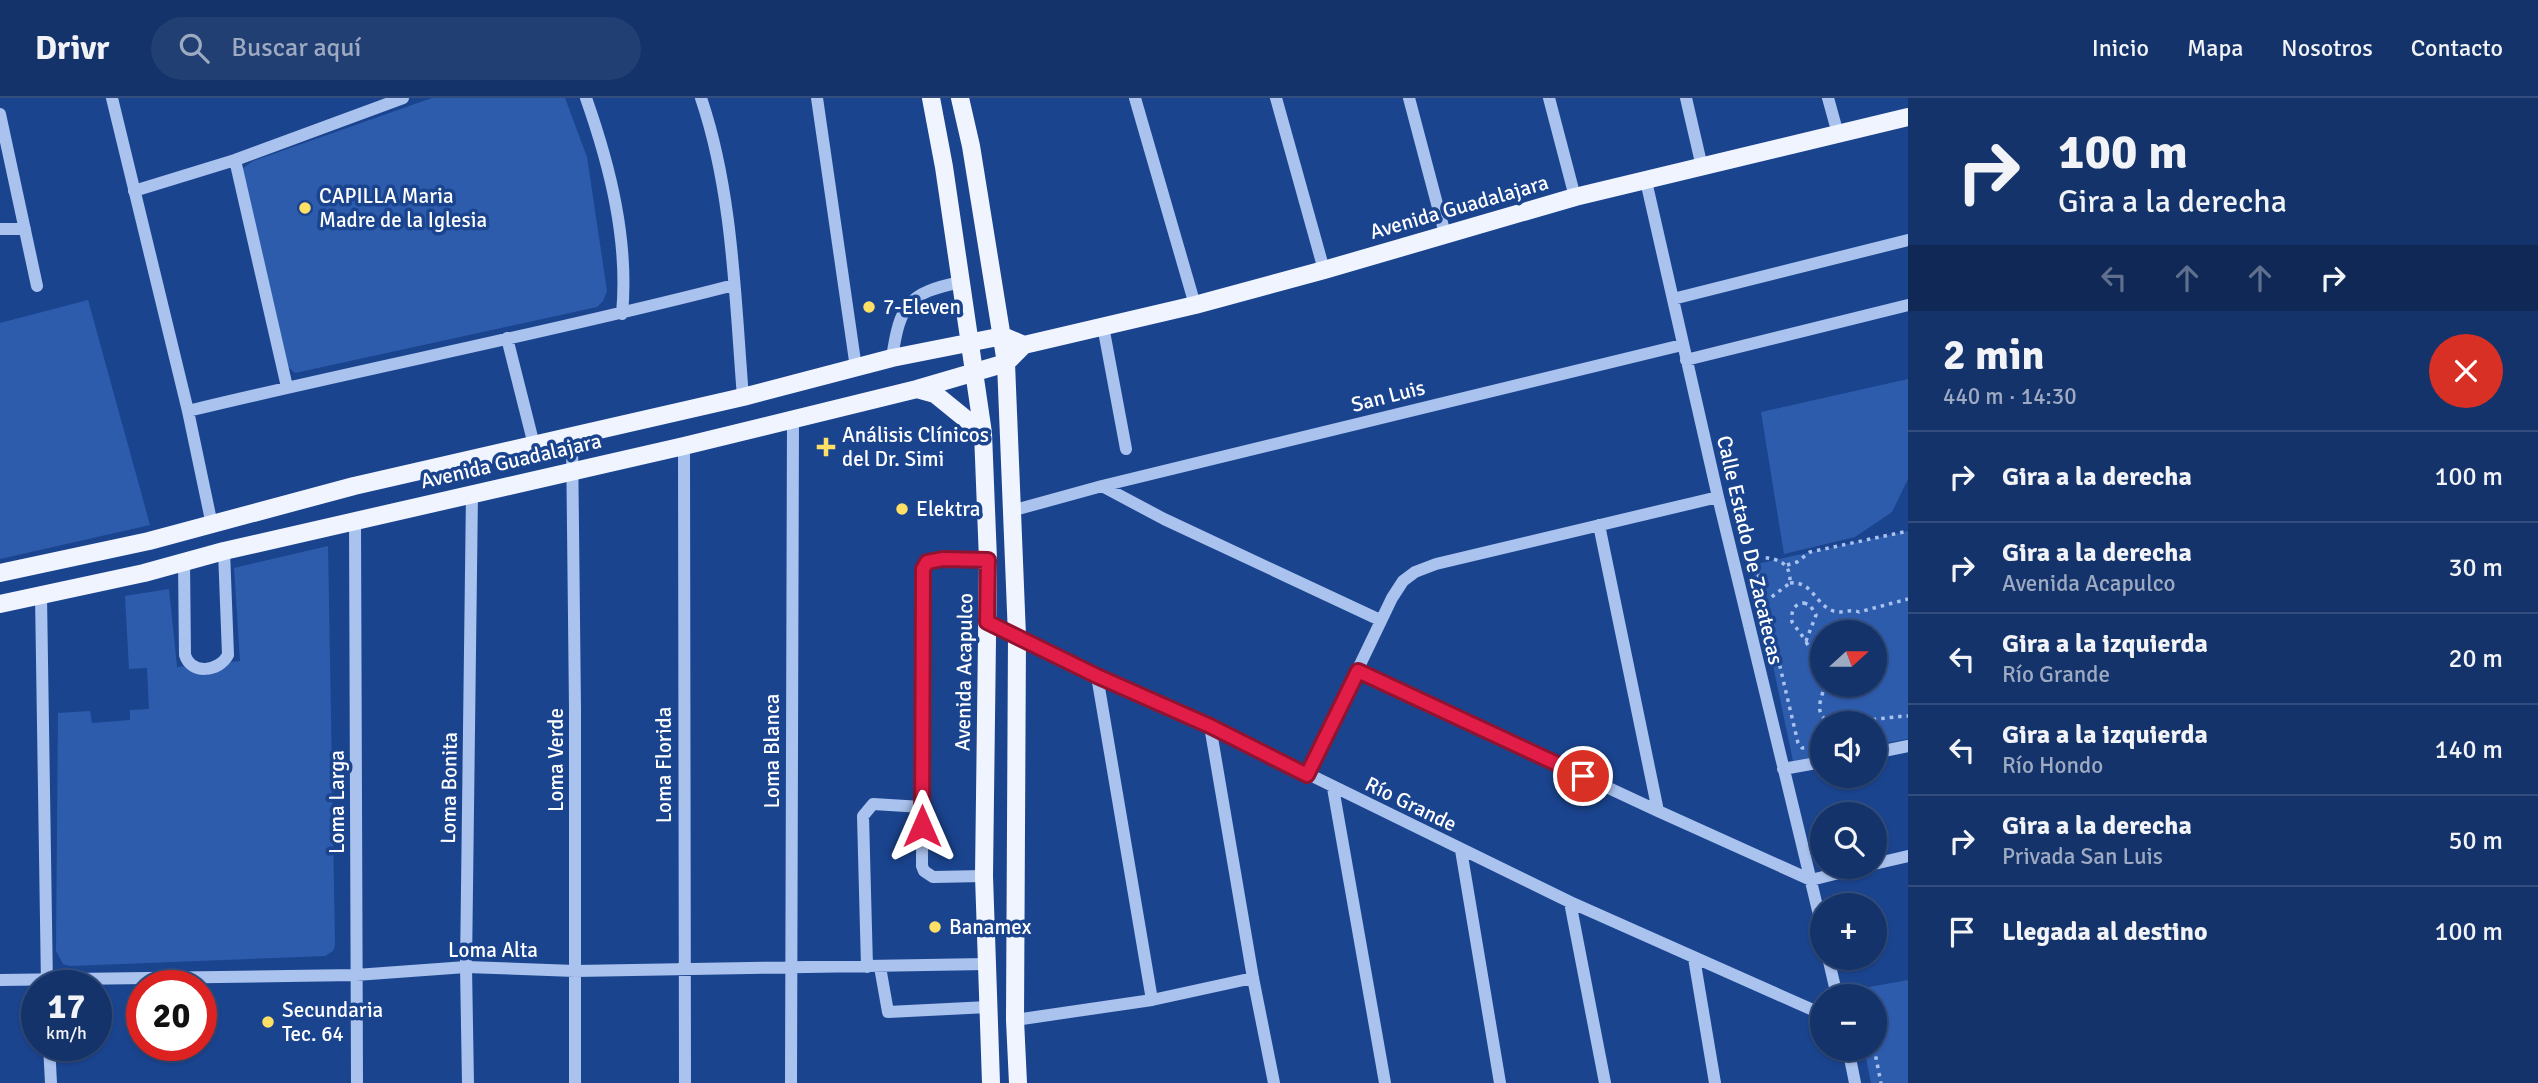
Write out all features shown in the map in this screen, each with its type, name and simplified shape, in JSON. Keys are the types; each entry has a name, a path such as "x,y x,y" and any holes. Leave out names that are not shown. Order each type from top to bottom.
{"main road":[{"name":"Avenida Acapulco","path":"931,98 983,433 988,560 984,876 991,1083"},
{"path":"960,98 971,146 1006,363 1017,636 1015,1020 1018,1083"},
{"name":"Avenida Guadalajara","path":"0,604 684,446 916,389 1006,363 1024,345 1195,305 1575,197 1908,118"},
{"name":"Avenida Guadalajara","path":"0,573 212,525 354,486 743,397 892,358 1003,336"},
{"path":"1003,336 1024,345"},
{"path":"916,389 935,394 983,433"}],"street":[{"path":"112,98 188,411 212,525"},
{"path":"134,191 235,160 403,98"},
{"path":"586,98 601,140 614,198 624,275 622,314"},
{"path":"701,98 721,179 734,285 743,397"},
{"path":"817,98 856,368"},
{"path":"1135,98 1195,305"},
{"path":"1276,98 1324,270"},
{"path":"1409,98 1446,234"},
{"path":"1549,98 1575,197"},
{"path":"1686,98 1702,167"},
{"path":"1828,98 1838,134"},
{"path":"0,114 37,286"},
{"path":"235,160 287,387"},
{"name":"Calle Estado De Zacatecas","path":"1646,181 1682,345 1814,893"},
{"path":"0,229 24,229"},
{"path":"1673,299 1908,240"},
{"path":"892,358 899,318 908,305 927,290 961,282"},
{"path":"188,411 622,314 734,285"},
{"path":"1686,360 1908,305"},
{"path":"1103,326 1126,449"},
{"path":"507,338 534,445"},
{"name":"San Luis","path":"1011,511 1102,486 1682,345"},
{"name":"Loma Blanca","path":"791,1083 793,419"},
{"name":"Loma Verde","path":"572,437 575,1083"},
{"name":"Loma Florida","path":"684,446 685,1083"},
{"path":"1102,486 1164,519 1380,621"},
{"name":"Loma Bonita","path":"468,1083 466,967 472,493"},
{"path":"1307,775 1380,621 1403,581 1415,572 1459,558 1718,497"},
{"name":"Loma Larga","path":"355,520 357,1083"},
{"path":"1599,525 1658,811"},
{"path":"184,562 185,655 193,668 219,665 228,655 224,551"},
{"path":"984,876 933,877 924,872 923,569 925,564 932,560 988,560"},
{"path":"41,595 47,970"},
{"name":"Río Grande","path":"987,622 1097,676 1210,726 1570,902 1810,1009"},
{"path":"1358,671 1658,811 1811,880 1815,879"},
{"path":"1097,676 1152,1000"},
{"path":"1210,726 1274,1083"},
{"path":"1887,750 1908,746"},
{"path":"1783,769 1810,764"},
{"path":"1333,788 1385,1083"},
{"path":"867,967 863,816 873,804 922,807"},
{"path":"1461,850 1500,1083"},
{"path":"1887,861 1908,856"},
{"path":"1570,902 1605,1083"},
{"path":"1694,958 1714,1083"},
{"name":"Loma Alta","path":"112,981 356,975 466,967 575,971 986,964"},
{"path":"880,967 888,1012 988,1007"},
{"path":"1015,1020 1152,1000 1254,978"},
{"name":"Loma Alta","path":"0,980 21,981"},
{"path":"50,1061 51,1083"},
{"path":"1851,1061 1855,1083"}],"path":[{"path":"1810,747 1802,748 1798,743 1754,556 1787,565 1797,562 1810,552 1908,531"},
{"path":"1787,565 1790,583"},
{"path":"1765,603 1790,583 1799,582 1811,589 1822,604 1832,611 1859,612 1908,599"},
{"path":"1806,641 1816,615 1810,605 1804,603 1798,604 1791,615 1792,622 1810,648"},
{"path":"1822,697 1819,707 1821,716 1828,721 1908,716"},
{"path":"1877,1061 1881,1083"}],"shaded area":[{"path":"432,98 565,98 587,157 607,291 603,301 597,307 295,373 286,365 242,169 253,161"},
{"path":"88,300 150,525 0,559 0,323"},
{"path":"1908,379 1908,479 1892,512 1855,537 1784,554 1761,412"},
{"path":"1908,531 1908,739 1887,743 1887,711 1810,711 1810,757 1793,761 1752,565"},
{"path":"328,546 333,951 325,956 70,966 63,964 56,951 58,713 90,711 92,723 130,720 130,710 149,709 147,668 129,669 125,596 169,589 177,667 240,661 234,568"},
{"path":"1908,980 1908,1083 1871,1083 1867,1061 1887,1061 1886,984"}],"place":[{"name":"CAPILLA Maria Madre de la Iglesia","path":"305,208"},
{"name":"7-Eleven","path":"869,307"},
{"name":"Análisis Clínicos del Dr. Simi","path":"826,447"},
{"name":"Elektra","path":"902,509"},
{"name":"Banamex","path":"935,927"},
{"name":"Secundaria Tec. 64","path":"268,1022"}],"route":[{"path":"922,826 923,569 927,562 943,559 988,560 987,622 1097,676 1210,726 1307,775 1358,671 1583,776"}]}
